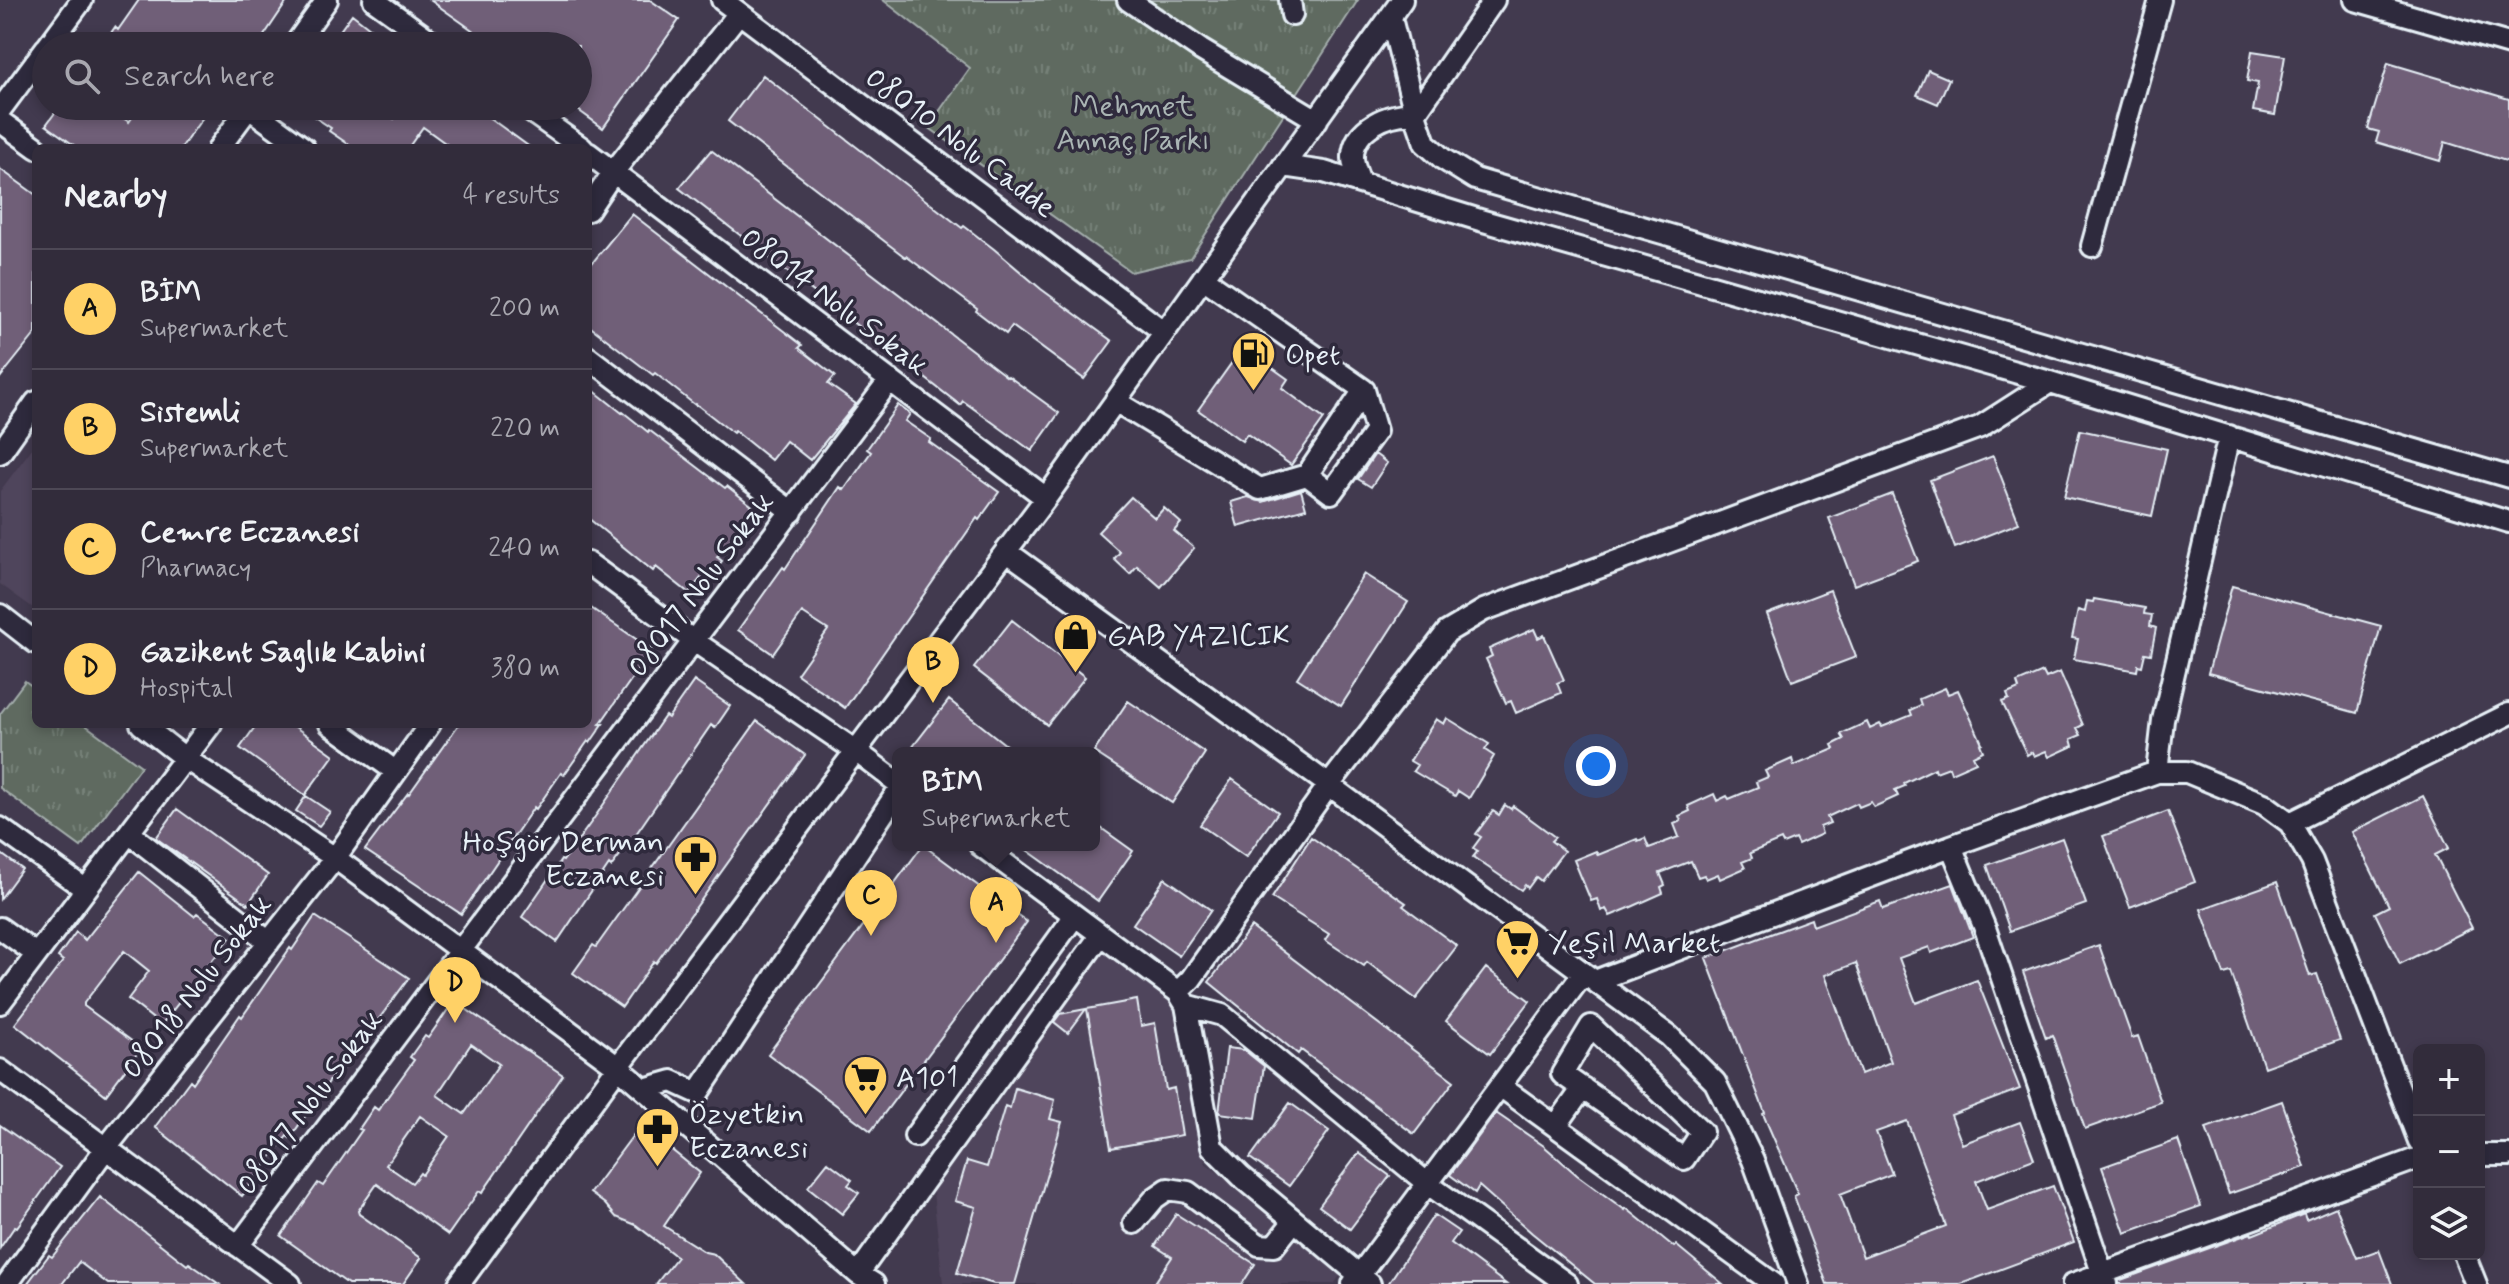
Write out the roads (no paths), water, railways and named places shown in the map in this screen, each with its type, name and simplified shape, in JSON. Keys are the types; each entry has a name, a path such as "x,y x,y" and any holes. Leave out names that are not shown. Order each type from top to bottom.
{"street":[{"path":"58,32 82,0"},
{"path":"304,32 327,0"},
{"path":"374,0 419,32"},
{"name":"08010 Nolu Cadde","path":"722,0 1164,332"},
{"path":"1128,0 1201,50 1317,120"},
{"path":"1415,114 1494,0"},
{"path":"2092,246 2160,0"},
{"path":"2355,0 2509,44"},
{"path":"459,1284 618,1067 1046,498 1397,6"},
{"path":"1397,6 1415,114 1425,143 1443,159 1475,179 2509,477"},
{"path":"592,204 614,171 739,13"},
{"path":"0,110 32,67"},
{"path":"1360,183 1352,160 1356,143 1368,128 1388,116 1415,114"},
{"path":"222,144 240,120"},
{"path":"267,120 299,144"},
{"path":"543,120 576,144"},
{"path":"0,121 32,144"},
{"name":"08014 Nolu Sokak","path":"592,156 1046,498"},
{"path":"1283,166 1324,172 2050,382 2509,522"},
{"path":"1203,278 1364,390 1376,431 1331,493 1307,475"},
{"path":"592,360 792,512"},
{"name":"08017 Nolu Sokak","path":"238,1246 890,380"},
{"path":"2050,382 1980,427 1484,610 1447,632 1329,785 1191,979 1182,998 1212,1147 1361,1281 1500,1086 1589,977 2157,772 2187,772 2264,804 2290,823 2312,861 2413,1125"},
{"path":"1115,401 1260,489 1307,475 1364,390"},
{"path":"0,453 32,408"},
{"path":"2157,772 2163,720 2229,436"},
{"path":"1006,551 1669,1036 1715,1082 1753,1160 1798,1284"},
{"path":"592,566 892,778"},
{"path":"0,615 32,640"},
{"path":"2290,823 2509,714"},
{"path":"146,728 186,759 335,858 618,1067 866,1279 1100,936"},
{"path":"0,1003 208,728"},
{"path":"336,728 395,771"},
{"name":"08018 Nolu Sokak","path":"7,1284 106,1148 335,858 427,728"},
{"path":"644,1089 672,1081 698,1093 892,800"},
{"path":"0,828 85,889"},
{"path":"129,833 269,942"},
{"path":"1951,846 1986,931 2103,1278"},
{"path":"988,851 1182,998 1222,1015 1428,1184 1567,1284"},
{"path":"915,1136 1074,917"},
{"path":"0,928 36,954"},
{"path":"1591,1026 1702,1132 1684,1159 1583,1088 1562,1074 1591,1026"},
{"path":"0,1070 290,1284"},
{"path":"1500,1086 1774,1284"},
{"path":"1556,1126 1583,1088"},
{"path":"2485,1155 2509,1155"},
{"path":"2073,1284 2103,1278 2413,1160"},
{"path":"1134,1223 1155,1198 1168,1189 1188,1192 1259,1245 1274,1246 1294,1221"},
{"path":"2466,1260 2476,1284"}],"place":[{"name":"Opet","path":"1254,393"},
{"name":"GAB YAZICIK","path":"1076,674"},
{"name":"Sistemli","path":"933,703"},
{"name":"Hoşgör Derman Eczanesi","path":"695,897"},
{"name":"Cemre Eczanesi","path":"871,936"},
{"name":"BİM","path":"996,943"},
{"name":"Yeşil Market","path":"1517,981"},
{"name":"Gazikent Saglık Kabini","path":"455,1023"},
{"name":"A101","path":"865,1116"},
{"name":"Özyetkin Eczanesi","path":"658,1169"}],"park label":[{"name":"Mehmet Annaç Parkı","path":"1133,122"}]}
